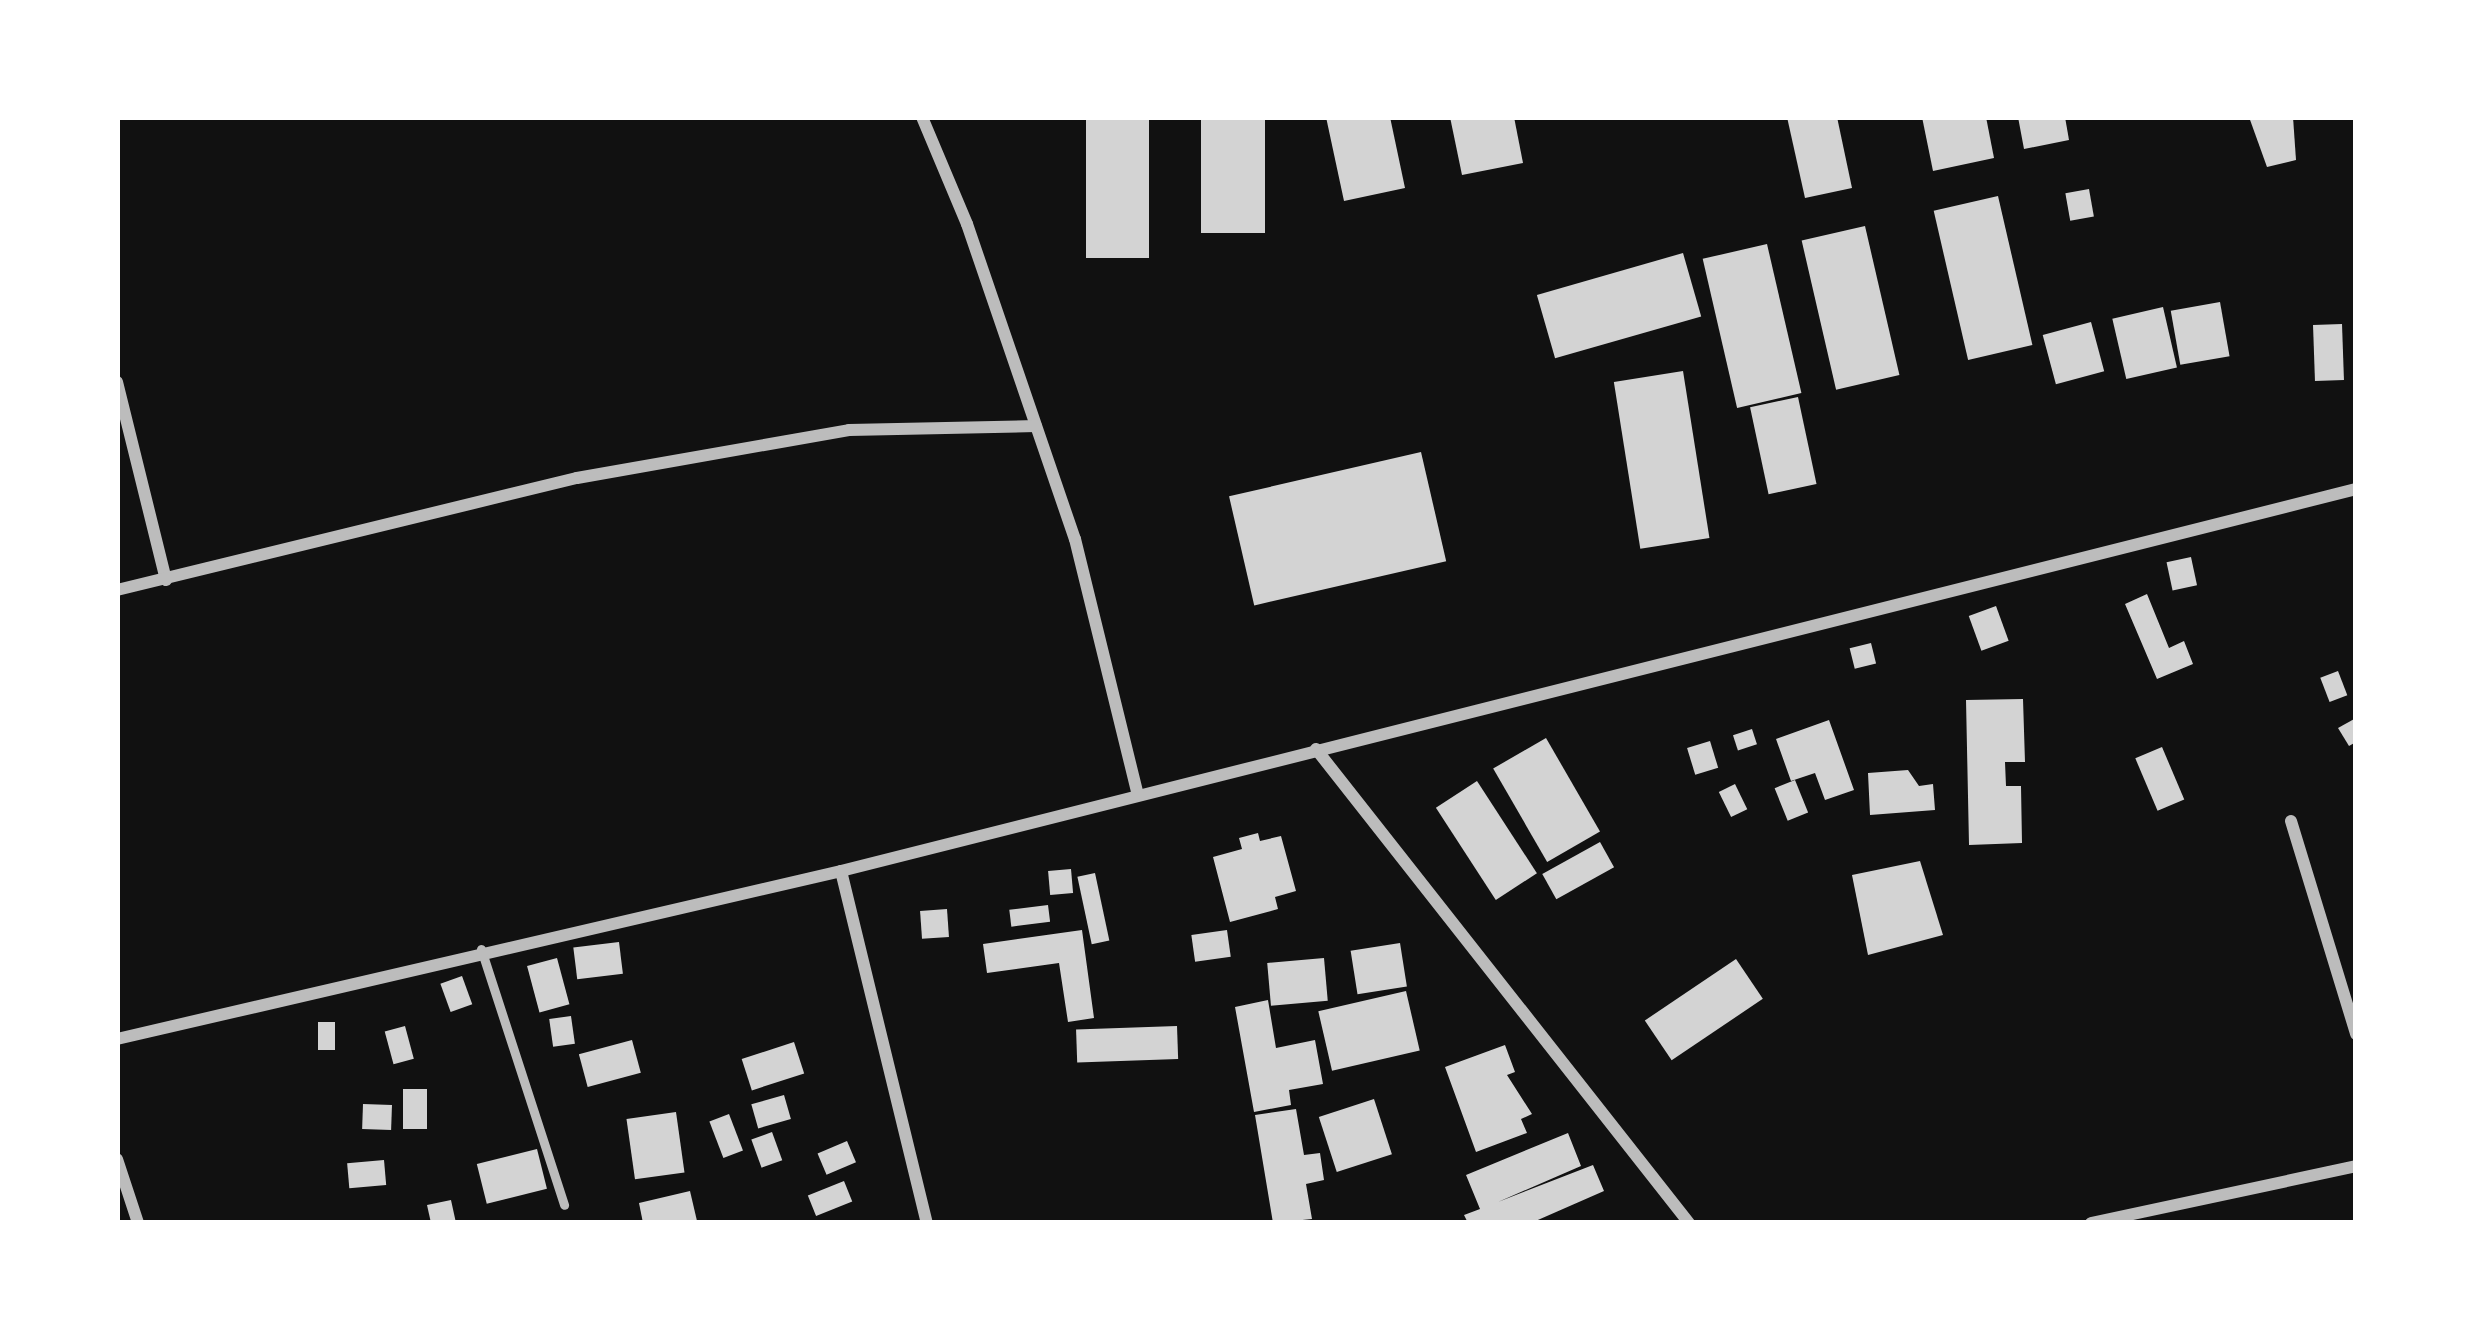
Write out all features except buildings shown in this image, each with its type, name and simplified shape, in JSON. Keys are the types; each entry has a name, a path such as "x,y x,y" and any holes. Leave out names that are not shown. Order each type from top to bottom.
{"street":[{"path":"922,117 1036,427 1107,646 1137,792"},
{"path":"117,382 166,580"},
{"path":"117,590 577,478 767,444 849,430 1036,427"},
{"path":"117,1039 481,949 841,871 1137,792 2356,489"},
{"path":"1316,748 1689,1223"},
{"path":"2291,821 2356,1034"},
{"path":"841,871 927,1223"},
{"path":"117,1159 138,1223"},
{"path":"2091,1223 2356,1166"}],"lane":[{"path":"481,949 564,1205"}]}
